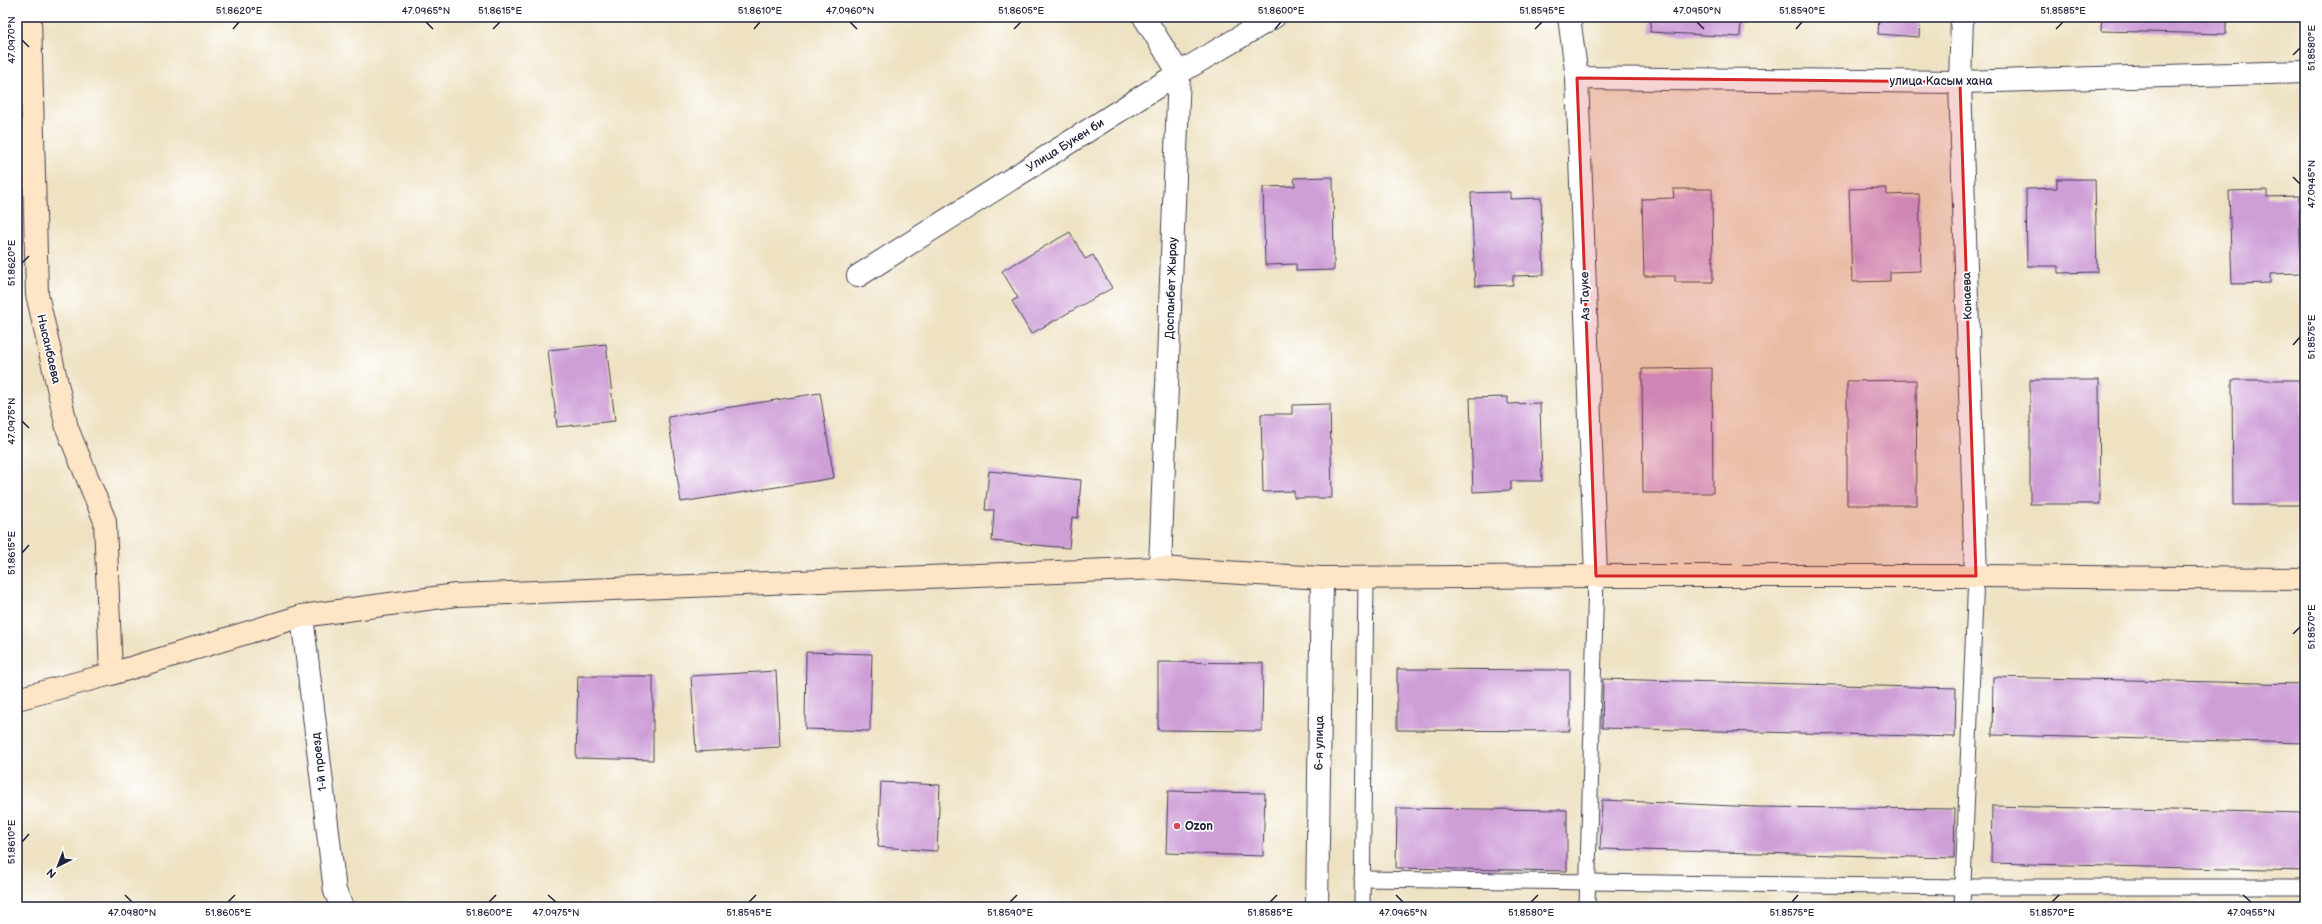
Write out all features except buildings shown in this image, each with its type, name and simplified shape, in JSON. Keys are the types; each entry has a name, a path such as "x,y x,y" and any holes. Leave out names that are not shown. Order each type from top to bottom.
{"street":[{"name":"Нысанбаева","path":"30,17 24,79 36,294 67,428 105,521 111,674"},
{"path":"1144,17 1179,73"},
{"name":"Улица Букен би","path":"858,276 1179,73 1274,17"},
{"name":"Аз Тауке","path":"1569,17 1577,78 1596,576"},
{"name":"Конаева","path":"1962,17 1960,82 1976,576"},
{"name":"улица Касым хана","path":"1577,78 1960,82 2305,72"},
{"name":"Доспанбет Жырау","path":"1160,568 1179,73"},
{"path":"17,699 111,674 302,616 456,595 1160,568 1322,578 1976,576 2305,579"},
{"name":"6-я улица","path":"1317,907 1322,578"},
{"name":"1-й проезд","path":"302,616 335,891 342,907"}],"lane":[{"path":"1587,907 1596,576"},
{"path":"1962,907 1976,576"},
{"path":"1362,907 1366,578"},
{"path":"1362,879 1962,887 2305,887"}],"highlighted area":[{"path":"1577,78 1960,82 1976,576 1596,576"}],"place":[{"name":"Ozon","path":"1177,826"}]}
